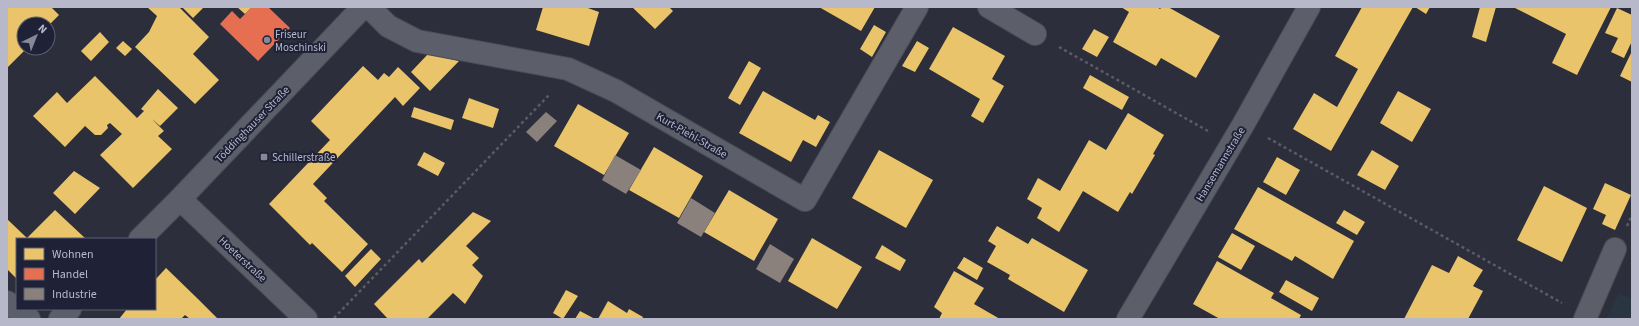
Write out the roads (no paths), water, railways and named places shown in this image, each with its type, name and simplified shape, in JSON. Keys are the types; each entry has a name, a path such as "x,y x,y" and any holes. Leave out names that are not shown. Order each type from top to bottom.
{"street":[{"name":"Töddinghauser Straße","path":"141,238 363,7"},
{"name":"Kurt-Piehl-Straße","path":"368,7 388,26 417,41 568,69 616,91 805,200 916,7"},
{"path":"989,7 1035,34"},
{"name":"Hansemannstraße","path":"1128,319 1243,125 1309,7"},
{"name":"Hoeterstraße","path":"180,199 306,319"},
{"path":"1585,318 1615,249"},
{"path":"7,302 16,309"},
{"path":"17,310 29,319"},
{"path":"60,319 69,310"}],"place":[{"name":"Friseur Moschinski","path":"267,40"},
{"name":"Schillerstraße","path":"264,157"}]}
